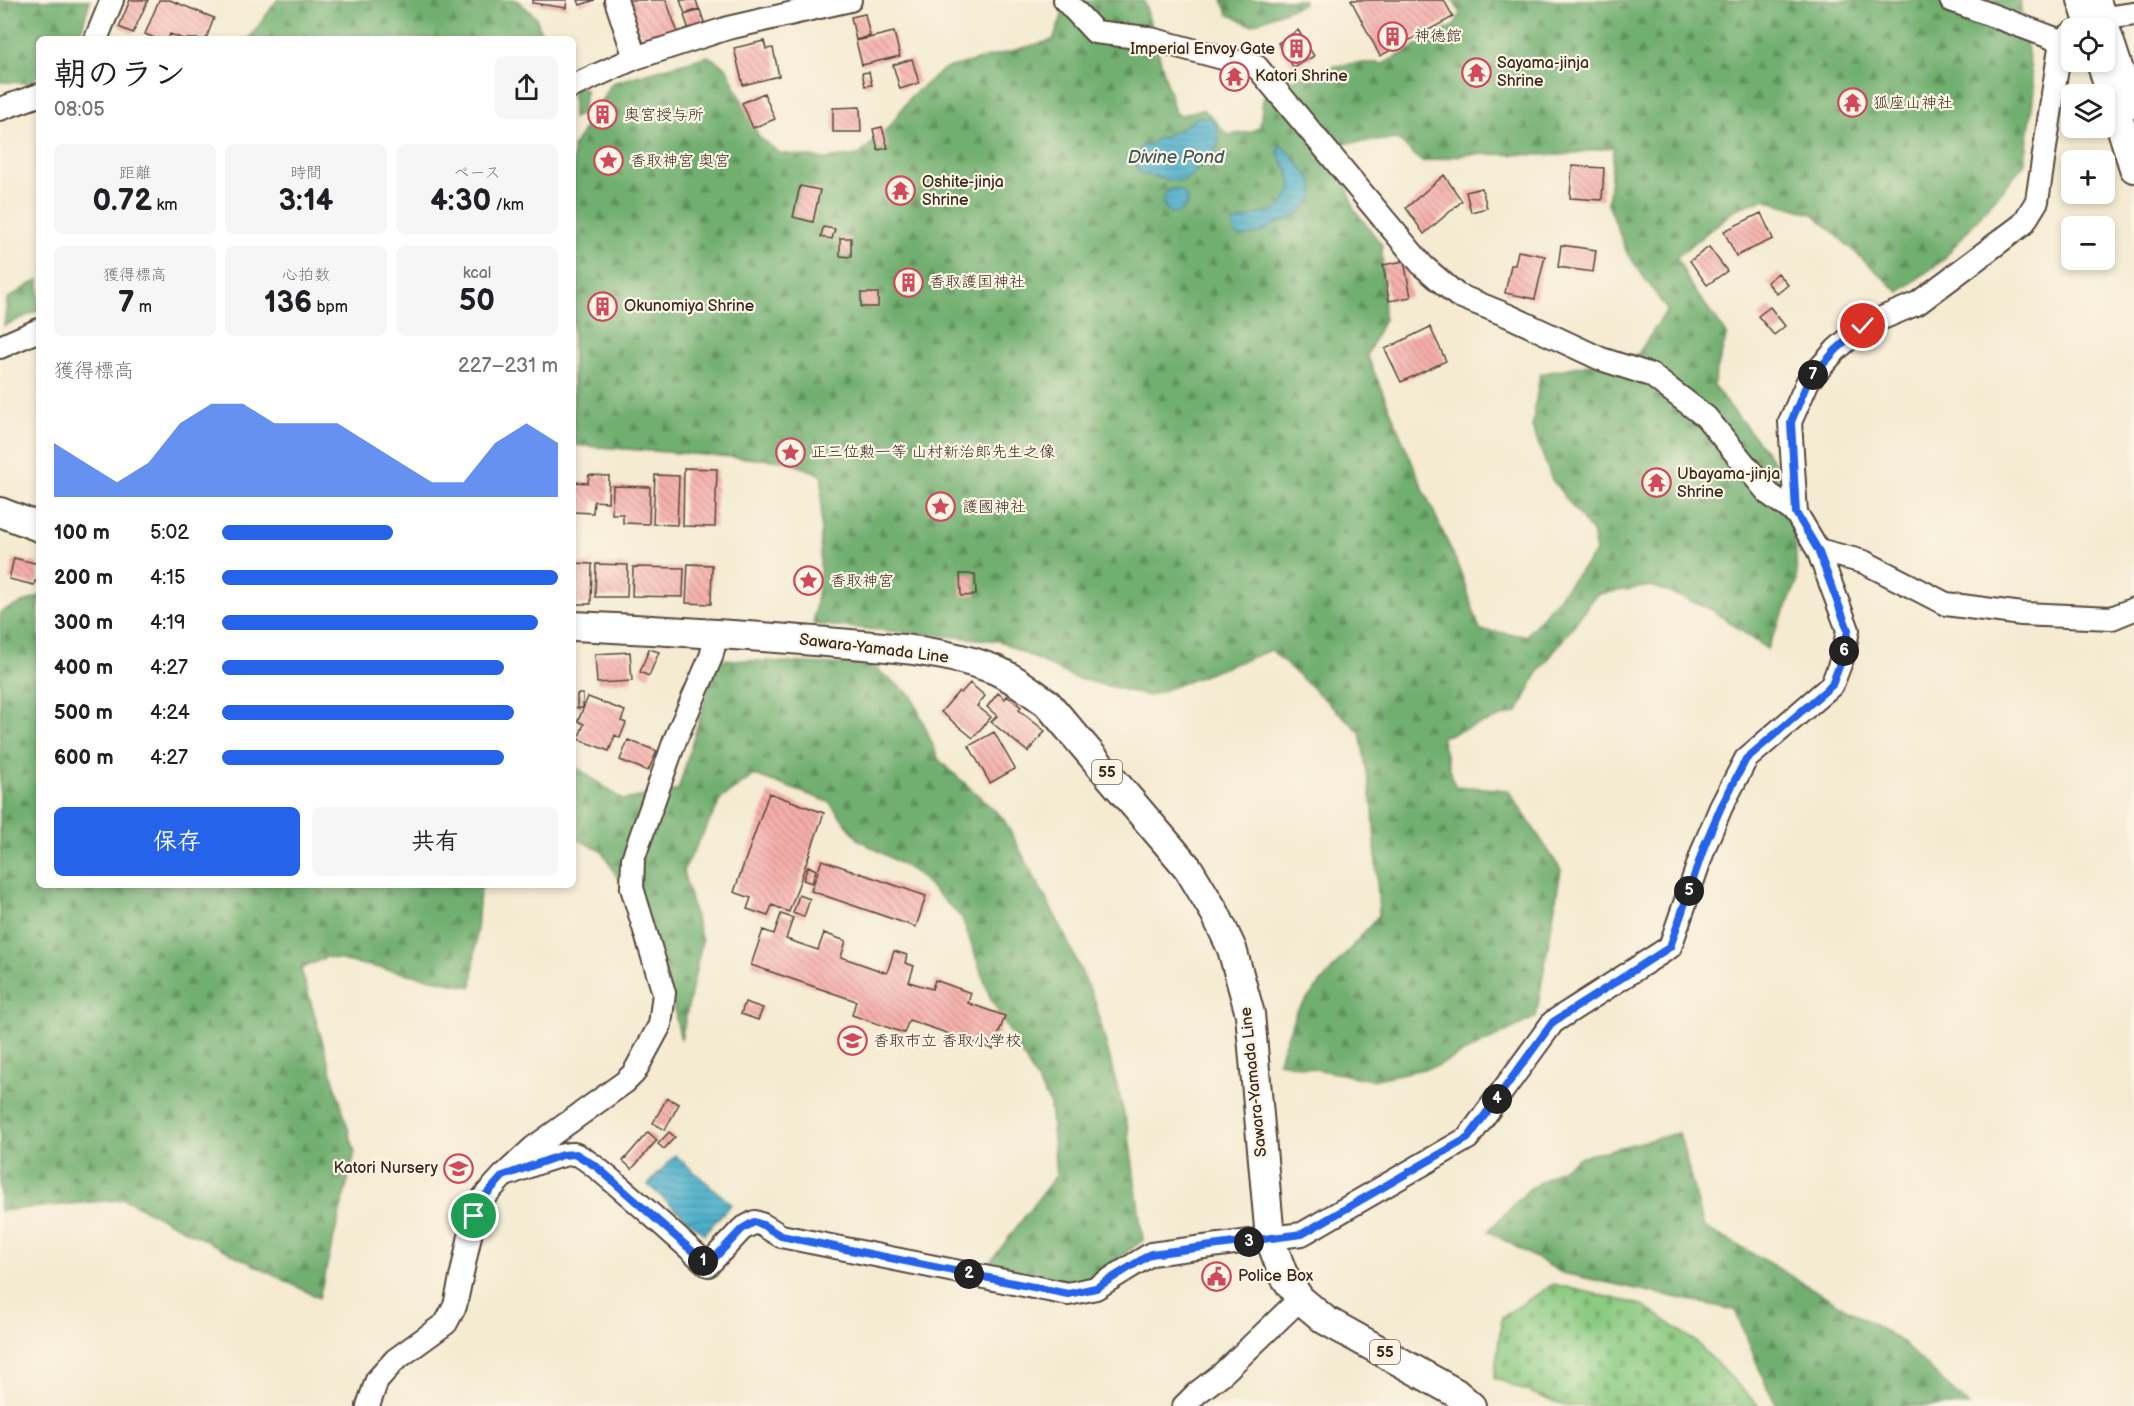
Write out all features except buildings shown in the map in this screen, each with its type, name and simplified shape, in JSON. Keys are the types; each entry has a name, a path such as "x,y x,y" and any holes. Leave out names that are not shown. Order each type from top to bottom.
{"main road":[{"path":"2104,72 2134,168"},
{"path":"0,512 36,526"},
{"name":"Sawara-Yamada Line","path":"576,626 717,633 882,647 948,656 994,670 1019,683 1047,703 1188,868 1215,913 1232,949 1250,1014 1270,1239 1283,1274 1300,1299 1325,1320 1456,1393 1471,1406"}],"street":[{"path":"97,36 112,0"},
{"path":"616,0 635,57"},
{"path":"576,85 635,57 728,28 850,0"},
{"path":"503,1176 562,1155 576,1154 597,1167 708,1265 742,1229 754,1222 781,1236 1068,1294 1096,1288 1151,1254 1302,1234 1468,1138 1553,1022 1670,947 1705,844 1746,759 1832,685 1843,656 1848,630 1818,550 1796,513 1769,494 1706,417 1651,375 1601,359 1509,316 1457,295 1423,266 1257,67 1147,38 1095,32 1065,0"},
{"path":"1951,0 2065,18"},
{"path":"2105,18 2134,14"},
{"path":"1796,513 1791,422 1808,381 1836,350 1863,326 1918,303 2023,224 2037,201 2071,72"},
{"path":"2114,72 2134,106"},
{"path":"0,109 36,96"},
{"path":"0,347 36,331"},
{"path":"1818,550 1864,562 1946,604 2022,614 2112,618 2134,609"},
{"path":"368,1406 377,1380 395,1360 446,1323 455,1306 474,1216 483,1198 533,1148 625,1082 633,1073 660,1024 664,993 632,888 633,858 675,740 711,657 717,633"},
{"path":"1184,1406 1223,1373 1300,1299"}],"green space":[{"path":"0,0 90,0 79,36 36,36 36,77 30,83 0,82"},
{"path":"277,0 517,0 536,17 542,36 251,36"},
{"path":"1061,0 1144,0 1175,113 1182,115 1202,109 1229,135 1251,132 1260,126 1263,99 1268,88 1310,73 1353,63 1383,64 1455,25 1460,13 1453,0 2016,0 2020,2 2034,90 2025,163 1942,261 1899,292 1813,214 1764,199 1736,209 1677,257 1691,286 1727,334 1713,385 1774,462 1795,535 1797,583 1767,649 1711,609 1652,586 1597,594 1537,674 1518,712 1441,737 1455,786 1508,790 1561,870 1536,1017 1437,1066 1372,1080 1278,1062 1296,1012 1379,915 1373,808 1360,732 1271,650 1149,696 1075,678 1000,641 813,624 820,574 822,475 786,461 576,445 576,142 612,83 708,56 726,67 759,137 780,153 825,159 859,155 891,125 910,97 944,69 1053,40 1062,16","holes":["1397,139 1422,162 1469,154 1562,155 1614,147 1608,204 1627,253 1667,310 1638,354 1540,374 1532,427 1552,480 1592,532 1596,552 1526,636 1480,630 1460,570 1367,355 1384,319 1382,245 1353,208 1337,144"]},
{"path":"1222,0 1304,0 1302,4 1251,25 1228,14"},
{"path":"576,83 586,91 582,114 576,117"},
{"path":"36,281 36,311 4,326 7,299"},
{"path":"36,597 36,888 482,888 472,987 326,957 301,969 355,1152 319,1298 124,1199 0,1211 0,612"},
{"path":"717,659 872,666 912,696 939,760 1003,818 1060,925 1095,1001 1128,1129 1143,1240 1087,1282 982,1273 1056,1175 1050,1104 990,997 962,918 915,872 859,840 829,802 755,775 722,798 683,871 702,941 681,1040 661,951 602,851 576,838 576,767 623,800 678,790"},
{"path":"1679,1133 1704,1227 1900,1340 1969,1406 1777,1406 1735,1310 1562,1273 1488,1231 1529,1189 1580,1157"},
{"path":"1553,1284 1642,1305 1695,1341 1759,1406 1565,1406 1494,1378 1502,1317"}],"water":[{"name":"Divine Pond","path":"1197,117 1209,118 1218,128 1218,146 1197,170 1187,178 1178,181 1139,173 1136,164 1140,148 1180,129"},
{"path":"1280,145 1313,181 1314,196 1295,217 1277,223 1260,233 1239,237 1232,223 1280,208 1292,189 1288,171 1278,154"},
{"path":"1175,189 1180,190 1186,196 1186,206 1180,212 1175,213 1170,212 1164,206 1163,201 1164,196 1170,190"},
{"path":"675,1155 731,1204 704,1234 648,1185"}],"place":[{"name":"神徳館","path":"1393,36"},
{"name":"Imperial Envoy Gate","path":"1296,49"},
{"name":"Sayama-jinja Shrine","path":"1476,72"},
{"name":"Katori Shrine","path":"1234,76"},
{"name":"狐座山神社","path":"1852,103"},
{"name":"奥宮授与所","path":"603,115"},
{"name":"香取神宮 奥宮","path":"609,161"},
{"name":"Oshite-jinja Shrine","path":"901,191"},
{"name":"香取護国神社","path":"908,282"},
{"name":"Okunomiya Shrine","path":"603,306"},
{"name":"正三位勲一等 山村新治郎先生之像","path":"790,452"},
{"name":"Ubayama-jinja Shrine","path":"1656,483"},
{"name":"護國神社","path":"941,507"},
{"name":"香取神宮","path":"809,581"},
{"name":"香取市立 香取小学校","path":"852,1041"},
{"name":"Katori Nursery","path":"459,1168"},
{"name":"Police Box","path":"1217,1276"}],"route":[{"path":"474,1216 483,1198 503,1176 562,1155 576,1154 597,1167 708,1265 742,1229 754,1222 781,1236 1068,1294 1096,1288 1151,1254 1302,1234 1468,1138 1553,1022 1670,947 1705,844 1746,759 1832,685 1843,656 1848,630 1818,550 1796,513 1791,422 1808,381 1836,350 1863,326"}]}
